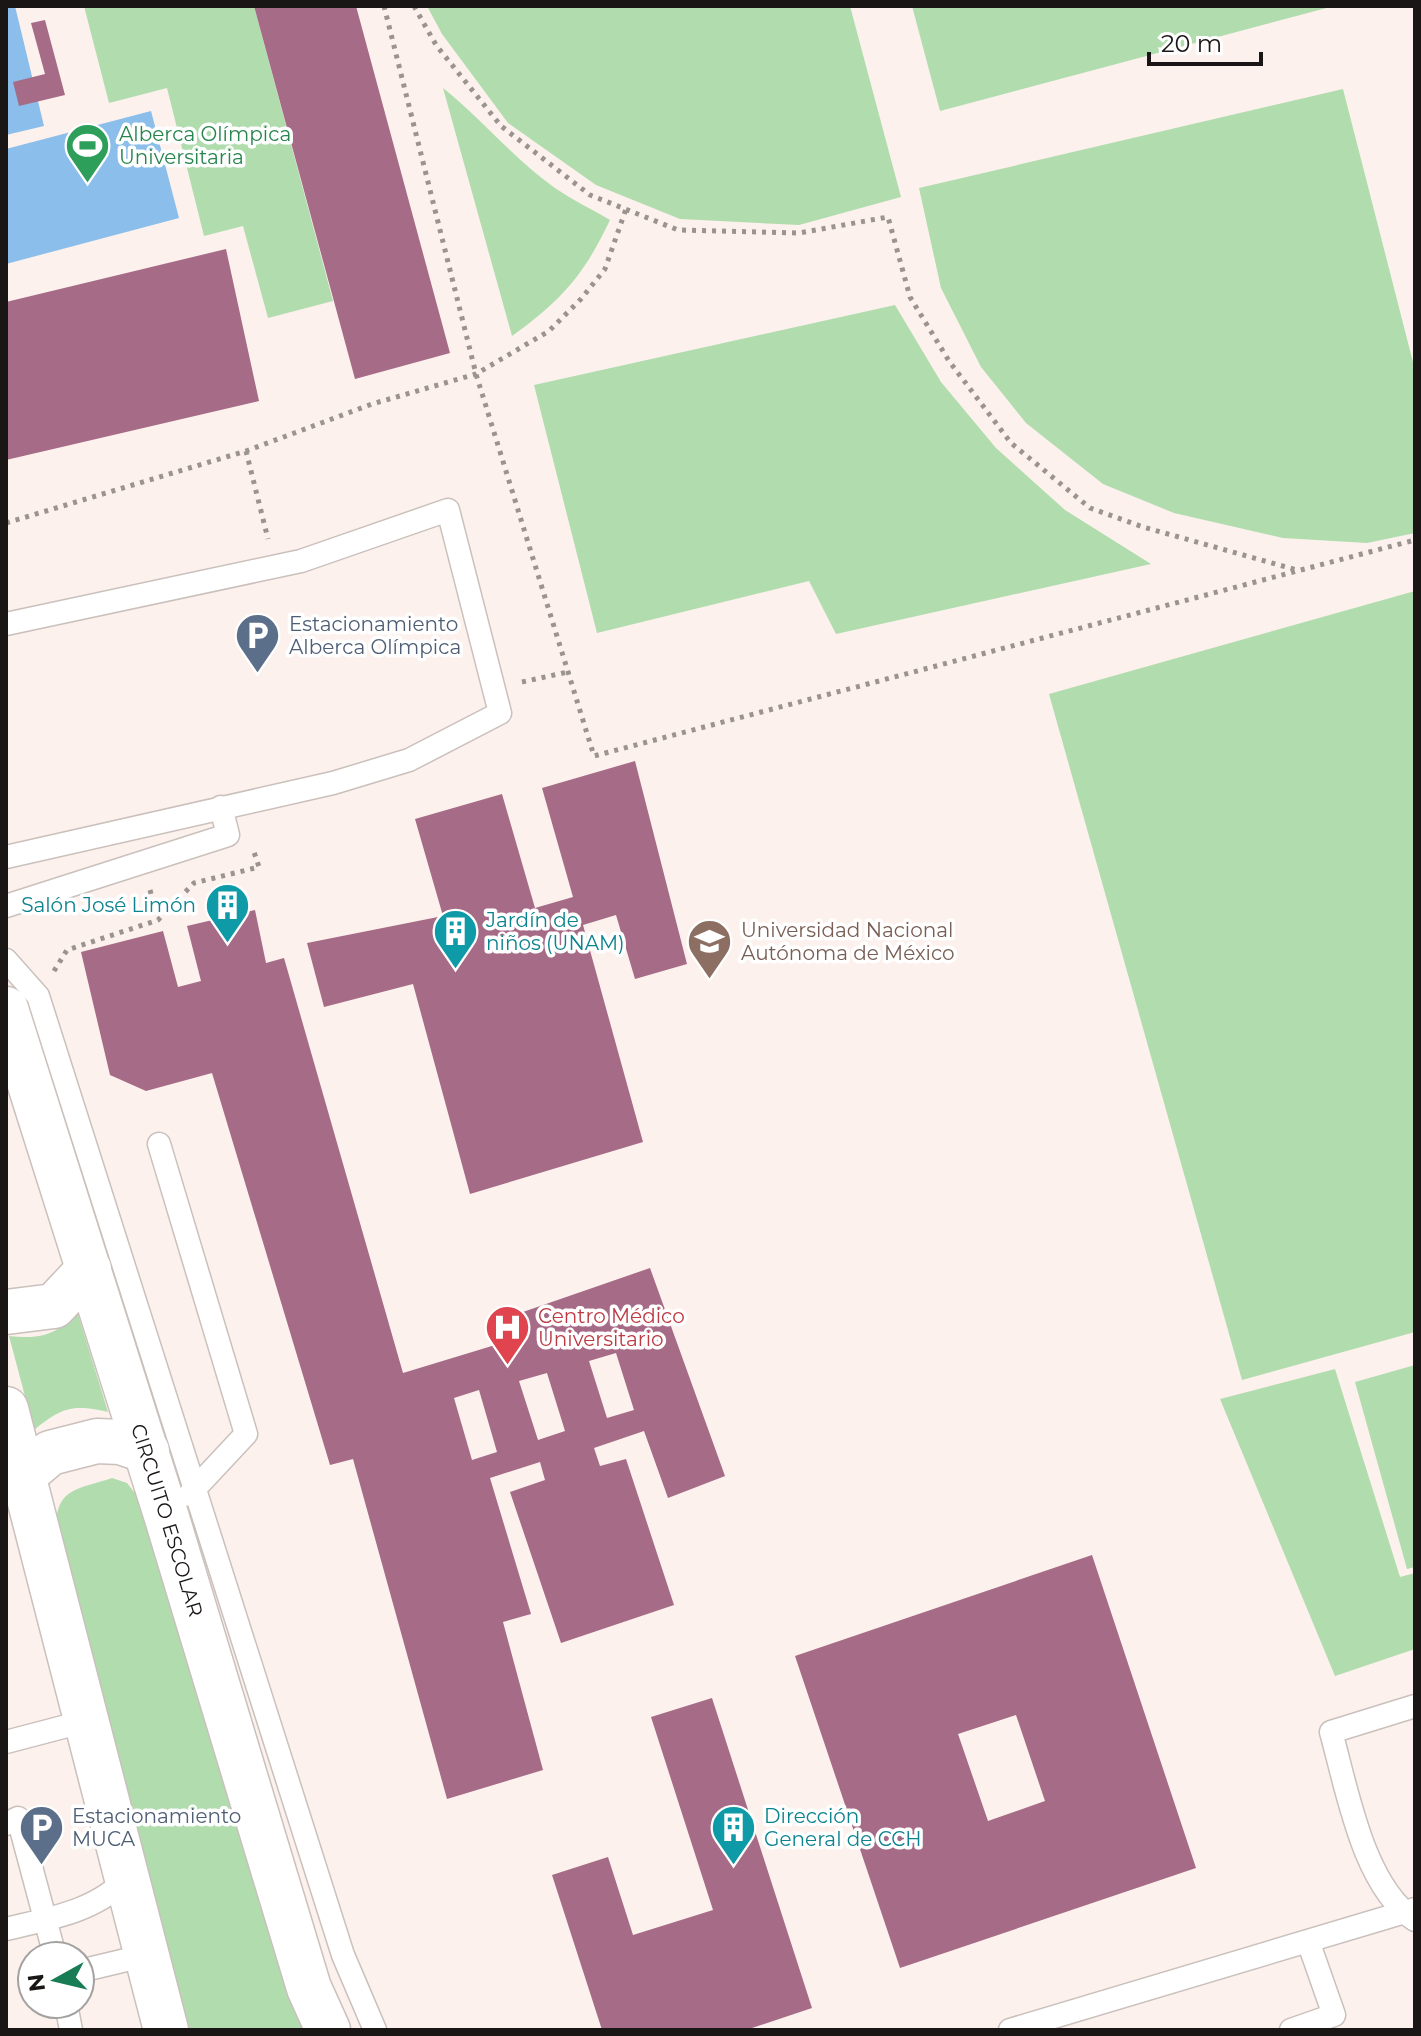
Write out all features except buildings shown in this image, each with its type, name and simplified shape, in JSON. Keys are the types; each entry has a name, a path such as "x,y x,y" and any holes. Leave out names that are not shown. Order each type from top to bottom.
{"street":[{"name":"CIRCUITO ESCOLAR","path":"22,1002 89,1269 147,1451 181,1502 309,1988 328,2030"},
{"path":"6,1312 54,1306 89,1269"},
{"path":"6,1409 24,1475 27,1526 86,1721 166,2030"},
{"path":"24,1475 50,1453 97,1441 120,1442 147,1451"}],"lane":[{"path":"6,624 301,561 448,510 500,713 409,760 333,783 6,857"},
{"path":"6,906 228,835 230,805"},
{"path":"6,962 22,1002 181,1502 224,1585 343,1955 374,2029"},
{"path":"159,1144 246,1434 181,1502"},
{"path":"1010,2030 1308,1941 1411,1914 1367,1861 1331,1732 1415,1706"},
{"path":"6,1742 86,1721"},
{"path":"6,1824 18,1818 51,1940"},
{"path":"6,1929 78,1910 119,1888 127,1877"},
{"path":"1291,2030 1334,2015 1308,1941"},
{"path":"96,1967 147,1955"}],"path":[{"path":"384,6 476,374 594,756 1415,540"},
{"path":"414,6 436,45 501,126 590,195 678,230 799,233 888,217 910,297 949,361 1011,443 1090,508 1143,527 1298,571"},
{"path":"6,523 246,451 372,404 476,374 549,331 581,299 605,269 626,209"},
{"path":"246,451 275,567"},
{"path":"496,689 568,672"},
{"path":"22,1002 67,950 158,920 194,883 259,867 230,805"}],"green space":[{"path":"84,6 254,6 333,301 268,318 243,226 204,236 167,88 109,103"},
{"path":"427,6 850,6 901,197 799,225 680,219 596,185 508,123 442,34"},
{"path":"912,6 1334,6 940,111"},
{"path":"443,88 540,177 610,220 591,256 570,286 512,336"},
{"path":"1343,89 1415,370 1415,533 1367,543 1283,538 1174,513 1103,484 1026,423 981,367 941,288 919,188"},
{"path":"895,305 941,382 996,448 1065,510 1151,564 836,634 809,581 597,633 534,385"},
{"path":"1415,591 1415,1332 1242,1380 1049,694"},
{"path":"77,1311 108,1412 68,1409 52,1416 34,1430 9,1336 47,1334 62,1326"},
{"path":"1415,1365 1415,1567 1407,1569 1355,1382"},
{"path":"1335,1369 1400,1577 1415,1573 1415,1649 1335,1676 1220,1399"},
{"path":"112,1478 127,1483 138,1497 312,2030 185,2030 56,1525 57,1513 66,1496 72,1491"}],"water":[{"path":"15,6 44,126 6,135 6,8"},
{"name":"Alberca Olímpica Universitaria","path":"151,111 179,218 6,264 6,149"}],"place":[{"name":"Alberca Olímpica Universitaria","path":"88,184"},
{"name":"Estacionamiento Alberca Olímpica","path":"258,674"},
{"name":"Salón José Limón","path":"227,944"},
{"name":"Jardín de niños (UNAM)","path":"455,971"},
{"name":"Universidad Nacional Autónoma de México","path":"710,981"},
{"name":"Centro Médico Universitario","path":"507,1367"},
{"name":"Dirección General de CCH","path":"733,1866"},
{"name":"Estacionamiento MUCA","path":"41,1867"}]}
